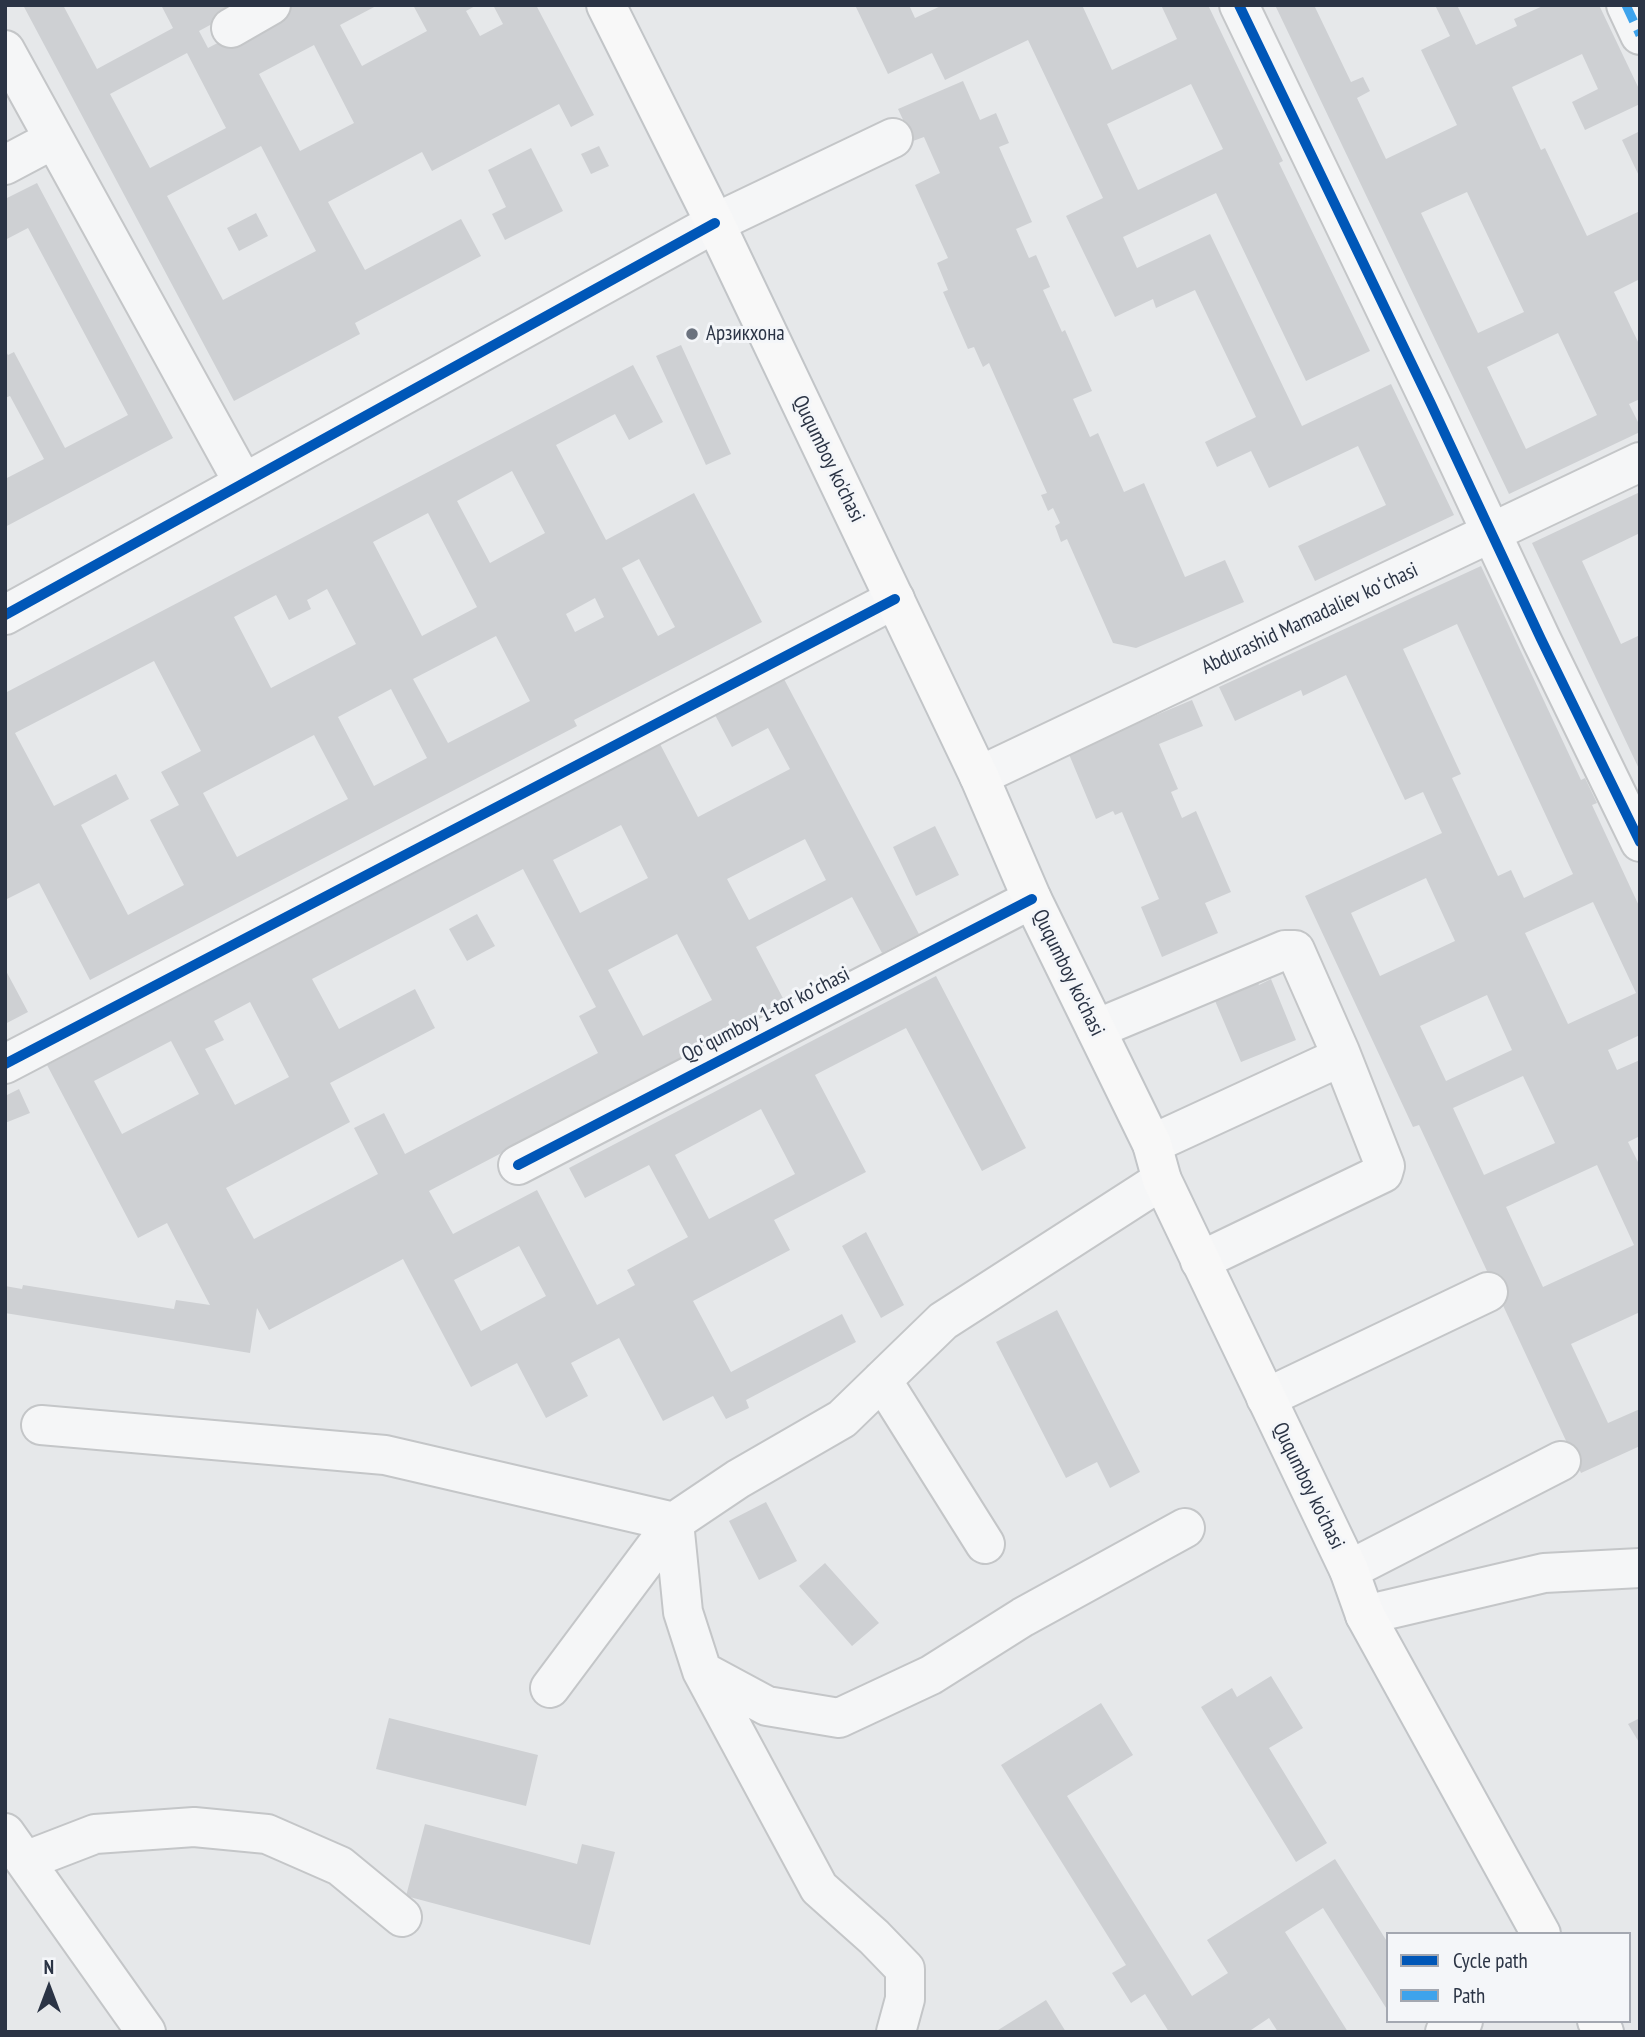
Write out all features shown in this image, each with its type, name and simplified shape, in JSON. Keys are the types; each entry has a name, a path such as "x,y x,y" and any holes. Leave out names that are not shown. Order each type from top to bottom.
{"main road":[{"name":"Ququmboy ko'chasi","path":"606,5 715,223 979,776 1032,899 1096,1030 1200,1261 1349,1570 1365,1615 1540,1932"}],"street":[{"path":"231,28 271,5"},
{"path":"1239,5 1640,842"},
{"path":"1626,5 1640,35"},
{"path":"5,50 243,482"},
{"path":"5,615 715,223 893,138"},
{"path":"5,165 54,139"},
{"name":"Abdurashid Mamadaliev koʻchasi","path":"979,776 1640,462"},
{"path":"5,1064 895,599"},
{"name":"Qoʻqumboy 1-tor koʼchasi","path":"518,1165 1032,899"},
{"path":"1096,1030 1285,950 1295,950 1340,1052 1385,1166 1382,1173 1200,1261"},
{"path":"550,1688 674,1522 738,1479 842,1419 943,1321 1157,1162 1334,1060 1340,1052"},
{"path":"1266,1398 1488,1292"},
{"path":"883,1380 985,1544"},
{"path":"41,1425 385,1455 674,1522"},
{"path":"1349,1570 1562,1461"},
{"path":"674,1522 683,1612 702,1671 818,1888 874,1937 905,1969 905,1998 896,2032"},
{"path":"702,1671 766,1706 839,1718 931,1675 1023,1617 1185,1528"},
{"path":"1365,1615 1544,1573 1632,1564"},
{"path":"146,2032 15,1847 95,1834 194,1826 267,1834 340,1866 402,1917"}],"building":[{"path":"23,5 63,5 97,69 173,28 161,5 247,5 199,31 208,48 290,5 378,5 340,25 362,66 427,31 413,5 477,5 466,11 480,36 503,24 493,5 536,5 594,115 571,127 559,104 432,171 422,152 328,202 365,270 461,219 481,256 355,323 360,334 234,401","holes":["314,45 354,123 300,151 259,74","187,53 226,128 150,168 110,94","261,146 316,251 223,300 167,196"]},
{"path":"855,5 909,5 915,18 943,5 1082,5 1112,70 1177,39 1161,5 1208,5 1283,161 1279,163 1370,351 1306,381 1216,193 1123,237 1137,268 1210,234 1302,426 1391,384 1454,515 1315,581 1298,546 1386,505 1358,446 1269,488 1251,451 1217,467 1205,442 1256,417 1195,290 1156,308 1153,299 1115,317 1066,216 1103,198 1028,40 945,80 932,53 888,74","holes":["1191,84 1223,149 1138,190 1107,124"]},
{"path":"1275,5 1314,5 1351,82 1363,77 1370,91 1357,98 1386,159 1457,125 1421,50 1450,36 1435,5 1457,5 1476,45 1517,26 1514,19 1545,5 1599,5 1640,91 1640,104 1585,130 1572,102 1598,89 1582,54 1512,87 1541,150 1545,148 1587,236 1640,211 1640,279 1614,292 1640,346 1640,399 1629,404 1640,426 1640,432 1509,494","holes":["1467,192 1524,312 1478,333 1421,213","1558,333 1597,415 1526,449 1487,367"]},
{"path":"963,81 980,120 996,113 1009,143 999,147 1032,222 1016,229 1029,258 1036,255 1050,287 1043,290 1062,332 1065,330 1092,391 1073,399 1090,437 1098,433 1124,492 1144,483 1185,577 1225,560 1244,602 1136,648 1113,643 1067,539 1061,542 1055,526 1060,523 1053,508 1048,511 1041,495 1047,493 989,363 983,367 974,347 968,349 943,292 948,290 937,263 948,258 915,185 940,173 924,137 913,141 898,109"},
{"path":"1640,131 1640,178 1622,140"},
{"path":"599,146 609,166 591,174 581,154"},
{"path":"531,148 563,211 505,240 492,214 506,207 488,170"},
{"path":"37,183 173,438 5,527 5,479 44,459 10,396 5,398 5,350 8,355 14,352 65,448 128,415 28,228 5,240 5,199"},
{"path":"256,213 268,236 239,251 227,228"},
{"path":"681,345 731,454 706,465 656,356"},
{"path":"633,365 663,422 629,440 615,414 556,445 606,540 694,493 762,622 574,720 577,726 90,980 39,883 5,900 5,693","holes":["512,471 545,533 490,563 457,501","428,513 477,607 422,636 373,542","639,559 675,627 658,636 622,568","327,589 356,644 271,688 234,617 276,595 289,620 311,609 307,600","595,598 604,617 575,632 566,614","496,636 530,701 448,743 413,679","154,661 201,751 161,772 179,805 150,820 184,885 128,915 81,825 129,799 116,774 54,806 15,733","391,689 427,758 374,786 338,717","314,735 348,799 237,857 203,793"]},
{"path":"1640,492 1640,533 1582,561 1621,644 1640,635 1640,771 1532,543"},
{"path":"1481,566 1581,780 1585,778 1597,803 1592,805 1640,908 1640,1035 1608,1050 1617,1070 1640,1060 1640,1136 1628,1142 1640,1166 1640,1312 1571,1344 1608,1423 1640,1409 1640,1446 1581,1473 1419,1125 1413,1127 1305,896 1442,833 1423,792 1405,800 1346,675 1303,696 1301,690 1235,721 1219,687","holes":["1457,624 1573,874 1524,898 1511,870 1498,876 1452,778 1461,774 1403,649","1426,878 1455,941 1380,976 1351,913","1593,902 1636,993 1568,1024 1525,933","1487,995 1512,1050 1446,1081 1420,1026","1523,1076 1555,1143 1484,1175 1453,1108","1597,1165 1634,1245 1543,1287 1506,1207"]},
{"path":"784,679 919,934 882,953 852,897 756,947 786,1004 429,1191 453,1234 537,1190 597,1305 635,1285 627,1270 688,1237 649,1165 585,1198 569,1168 936,976 1026,1148 982,1171 906,1028 815,1075 866,1172 774,1220 790,1250 693,1301 731,1372 842,1314 856,1342 746,1400 749,1408 726,1419 713,1396 663,1421 619,1338 571,1363 588,1396 546,1418 517,1363 471,1387 403,1259 269,1330 257,1308 250,1353 5,1313 5,1286 22,1289 23,1285 174,1309 176,1300 210,1305 167,1223 138,1238 47,1065 660,744 698,817 790,769 768,728 732,747 715,715","holes":["621,825 648,878 580,913 553,860","805,839 826,880 749,920 727,879","523,869 596,1007 579,1016 598,1053 405,1154 384,1113 354,1128 378,1174 254,1239 226,1188 350,1122 330,1083 435,1028 415,989 339,1029 312,979","677,934 712,1000 643,1036 608,970","250,1002 289,1077 235,1105 205,1049 224,1040 214,1021","171,1041 199,1094 122,1134 94,1081","761,1109 795,1174 709,1219 675,1155","519,1246 546,1296 481,1331 454,1280"]},
{"path":"1192,700 1203,726 1159,744 1178,789 1171,792 1182,818 1196,811 1231,892 1205,903 1218,933 1162,957 1141,907 1159,899 1122,812 1115,815 1113,811 1096,819 1068,752"},
{"path":"935,826 959,875 916,896 893,847"},
{"path":"477,914 495,946 467,961 449,929"},
{"path":"5,969 28,1012 5,1024"},
{"path":"1271,979 1296,1040 1241,1062 1210,989 1257,980 1259,985"},
{"path":"19,1089 30,1113 5,1123 5,1096"},
{"path":"866,1232 904,1305 881,1318 842,1246"},
{"path":"1057,1310 1140,1472 1110,1488 1097,1462 1066,1478 996,1342"},
{"path":"766,1502 797,1561 759,1580 729,1521"},
{"path":"825,1563 879,1623 852,1646 799,1586"},
{"path":"1271,1676 1303,1728 1269,1748 1327,1843 1296,1862 1201,1707 1232,1688 1237,1697"},
{"path":"1101,1703 1133,1755 1067,1796 1192,1996 1228,1973 1207,1940 1335,1859 1386,1940 1386,2008 1323,1908 1285,1932 1348,2032 1278,2032 1269,2018 1248,2032 1169,2032 1145,1994 1131,2003 1112,1973 1126,1965 1001,1765"},
{"path":"389,1718 538,1755 526,1806 376,1769"},
{"path":"1640,1718 1640,1744 1628,1724"},
{"path":"425,1824 577,1864 582,1844 615,1852 590,1945 406,1896"},
{"path":"1046,2000 1066,2032 995,2032"}],"marked path":[{"path":"1626,5 1640,35"}],"cycle path":[{"path":"1239,5 1640,842"},
{"path":"5,615 715,223"},
{"path":"5,1064 895,599"},
{"path":"518,1165 1032,899"}],"place":[{"name":"Арзикхона","path":"692,334"}]}
